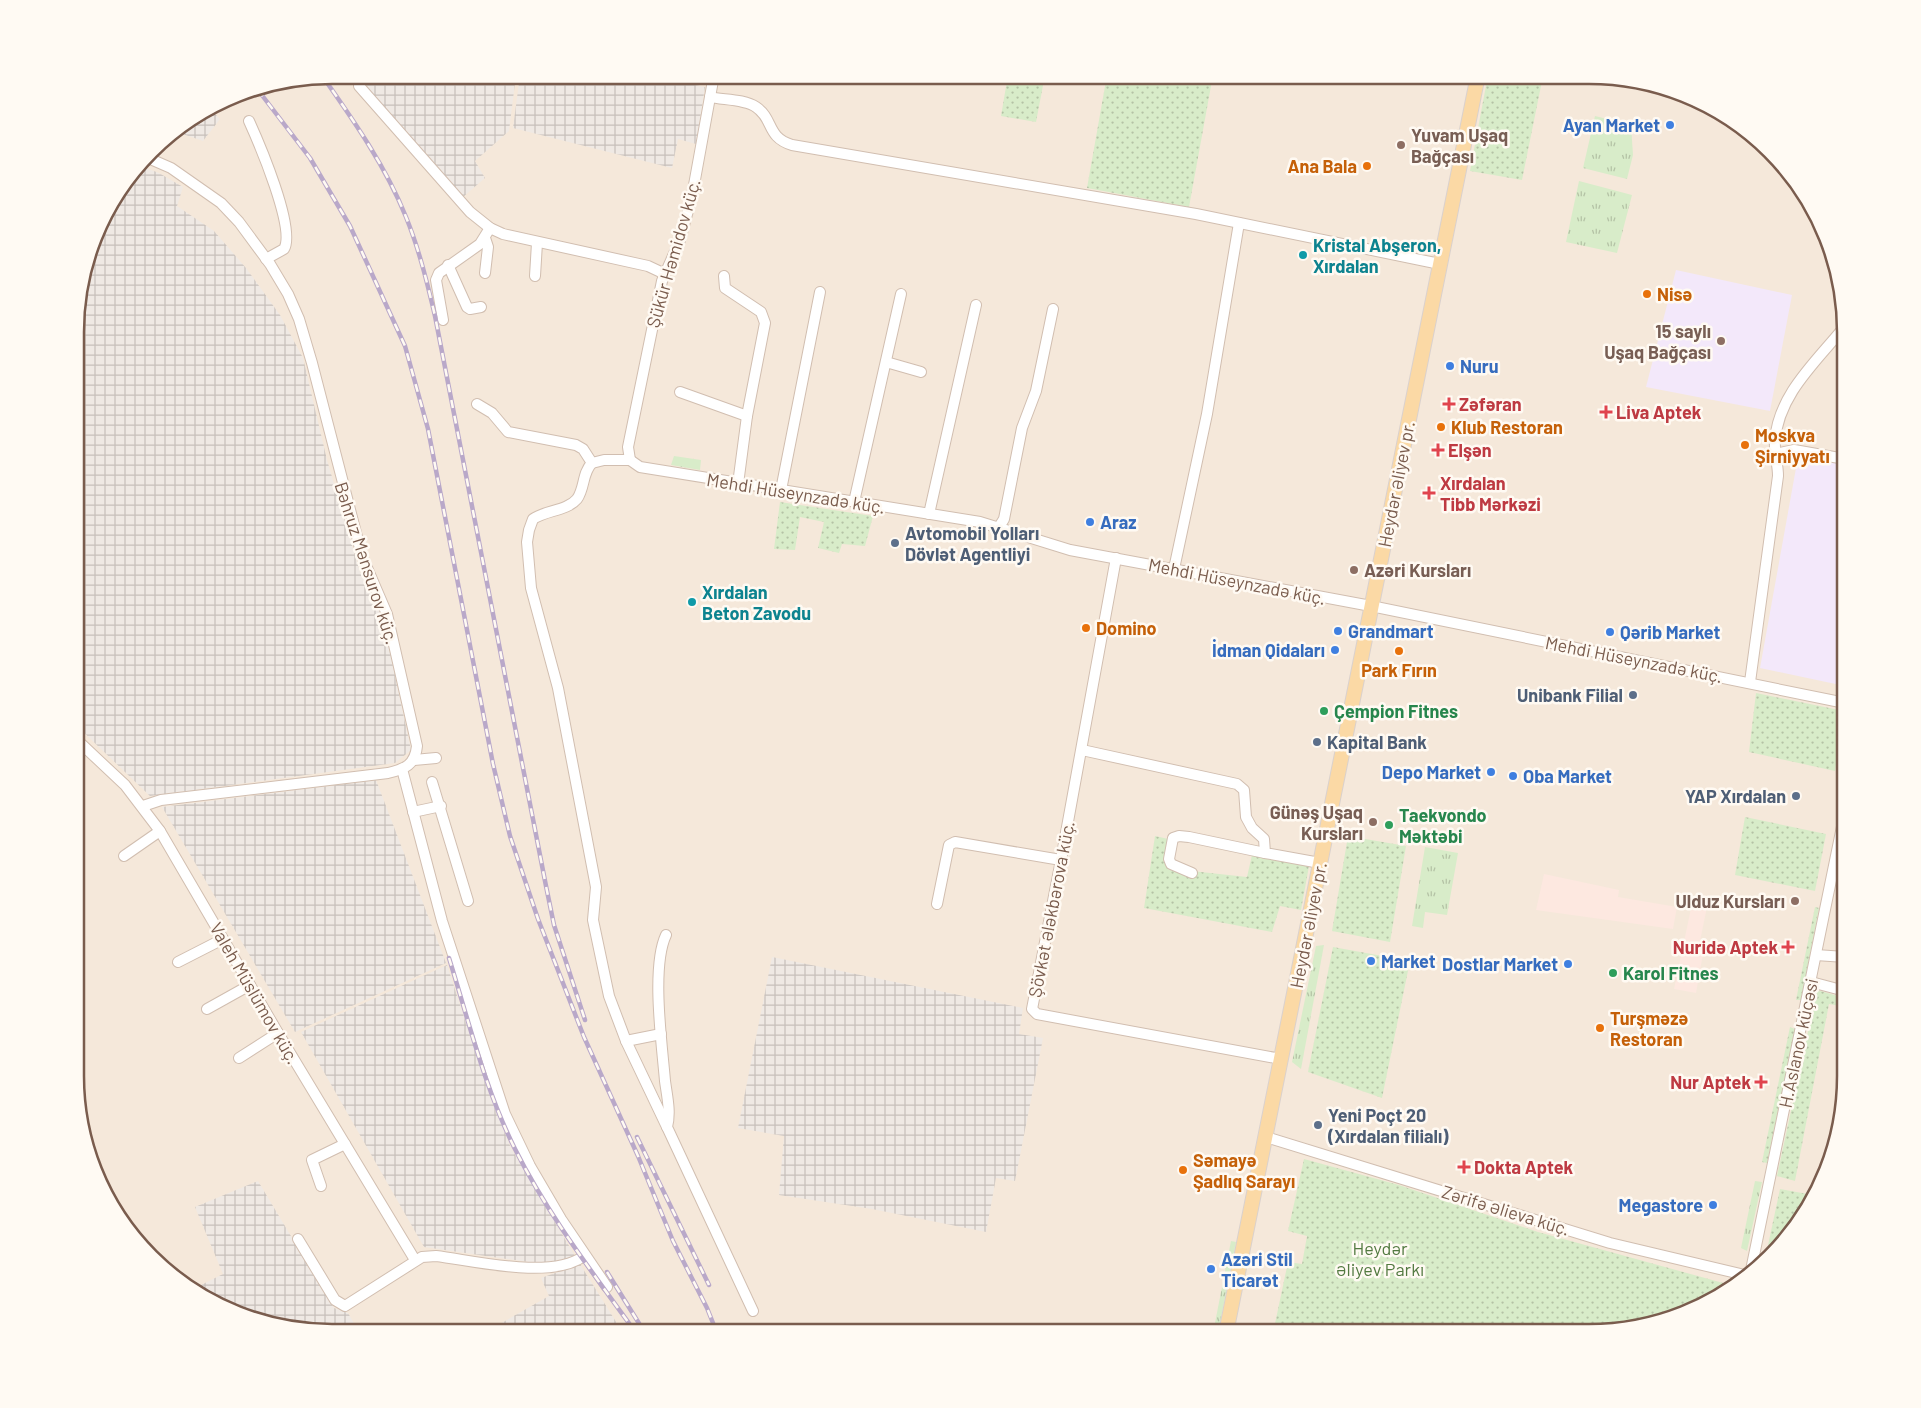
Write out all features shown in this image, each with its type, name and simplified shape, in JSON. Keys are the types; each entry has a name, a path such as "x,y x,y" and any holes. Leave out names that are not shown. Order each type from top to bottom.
{"main road":[{"name":"Heydər Əliyev pr.","path":"1228,1324 1476,84"}],"street":[{"name":"Şükür Həmidov küç.","path":"630,460 628,447 665,274 680,240 685,222 712,84"},
{"path":"359,86 488,233 648,266 665,274"},
{"path":"710,97 755,106 761,111 776,138 792,145 953,171 1239,223 1440,264"},
{"path":"249,121 275,186 287,238 284,249 266,259"},
{"name":"Bəhruz Mənsurov küç.","path":"152,160 171,168 221,203 239,222 266,259 288,294 299,319 362,556 387,614 416,746 414,760"},
{"path":"1174,569 1207,414 1239,223"},
{"path":"443,320 436,280 439,273 488,233"},
{"path":"485,273 488,233"},
{"path":"535,276 537,243"},
{"path":"448,265 467,307 470,309 481,307"},
{"path":"724,276 725,288 761,312 765,323 747,416 738,484"},
{"path":"781,490 820,292"},
{"path":"854,502 901,294"},
{"path":"930,514 976,305"},
{"path":"999,527 1004,518 1022,428 1036,391 1053,310"},
{"path":"1750,682 1778,476 1776,454 1777,427 1786,400 1837,337"},
{"path":"886,362 921,372"},
{"path":"680,392 747,416"},
{"path":"477,404 492,413 508,432 576,445 583,449 592,463"},
{"path":"1776,454 1794,450 1837,457"},
{"path":"630,460 604,460 592,463 585,473 577,499 570,505 533,518 528,530 527,542 533,598 558,688 596,887 592,920 609,996 626,1041 753,1311"},
{"name":"Mehdi Hüseynzadə küç.","path":"630,460 640,467 999,527 1070,550 1371,606 1837,700"},
{"name":"Şövkət Ələkbərova küç.","path":"1116,558 1082,750 1031,1005 1034,1012 1281,1059"},
{"name":"Valeh Müslümov küç.","path":"84,746 99,759 143,806 160,831 414,1260"},
{"path":"1082,750 1237,784 1244,790 1246,817 1252,828 1264,838 1265,853"},
{"path":"143,806 161,800 402,770 414,760 436,758"},
{"path":"402,770 442,921 505,1114 530,1166 584,1256 607,1287"},
{"path":"432,782 441,806 468,901"},
{"path":"413,812 441,806"},
{"path":"124,856 160,831"},
{"path":"1192,873 1171,864 1169,859 1174,838 1179,836 1189,837 1320,863"},
{"path":"937,904 949,845 955,842 1061,860"},
{"name":"H.Aslanov küçəsi","path":"1752,1263 1837,855"},
{"path":"666,935 661,945 658,965 661,1034 669,1114 667,1127"},
{"path":"178,962 223,939"},
{"path":"1816,955 1837,956"},
{"path":"1811,982 1837,988"},
{"path":"207,1009 250,985"},
{"path":"239,1058 278,1033"},
{"path":"626,1041 661,1034"},
{"name":"Zərifə Əlieva küç.","path":"1266,1137 1610,1243 1740,1273"},
{"path":"321,1186 312,1160 345,1144"},
{"path":"298,1240 335,1300 341,1305 348,1304 414,1260 436,1256 526,1268 551,1268 584,1256"}],"shaded area":[{"path":"316,84 1605,84 1653,92 1699,109 1753,145 1786,181 1812,222 1829,268 1837,316 1837,1092 1829,1140 1812,1186 1776,1240 1740,1273 1699,1299 1653,1316 1605,1324 316,1324 268,1316 222,1299 168,1263 135,1227 109,1186 92,1140 84,1092 84,316 86,299 92,268 109,222 135,181 156,156 181,135 222,109 268,92"},
{"path":"364,84 515,84 509,131 475,161 485,178 463,197"},
{"path":"519,84 690,84 705,87 696,144 678,139 672,168 513,128"},
{"path":"214,113 220,119 203,141 183,134"},
{"path":"145,168 159,173 183,187 177,206 214,231 246,268 280,315 303,358 327,460 360,572 381,611 411,750 395,763 150,796 84,733 84,316 92,268 109,222"},
{"name":"15 saylı Uşaq Bağçası","path":"1676,270 1792,295 1770,411 1646,387"},
{"path":"1798,457 1837,463 1837,684 1760,668"},
{"path":"376,780 446,963 295,1032 162,807"},
{"path":"1544,874 1619,890 1618,897 1677,907 1673,929 1536,910"},
{"path":"1693,899 1708,902 1699,946 1704,948 1696,993 1674,989"},
{"path":"772,957 1023,1008 1019,1034 1043,1038 1015,1181 996,1178 986,1232 872,1209 779,1195 784,1136 738,1128"},
{"path":"447,965 491,1099 511,1148 575,1256 549,1265 424,1247 301,1032"},
{"path":"258,1181 334,1308 348,1313 354,1324 316,1324 268,1316 222,1299 200,1286 223,1274 195,1207"},
{"path":"580,1264 617,1324 500,1324 549,1296 541,1278"}],"green space":[{"path":"1006,84 1043,84 1036,122 1001,116"},
{"path":"1105,84 1211,84 1189,207 1087,188"},
{"path":"1486,84 1541,84 1522,180 1470,171"},
{"path":"1595,116 1631,125 1633,155 1627,179 1583,168"},
{"path":"1579,181 1632,195 1617,253 1566,242"},
{"path":"674,456 701,460 700,470 671,465"},
{"path":"780,502 873,516 865,546 842,544 839,553 818,548 824,522 800,517 795,550 774,549"},
{"path":"1756,693 1837,710 1837,758 1835,771 1749,752"},
{"path":"1745,817 1826,834 1815,891 1735,875"},
{"path":"1155,836 1177,841 1173,869 1247,877 1252,855 1309,866 1301,910 1280,906 1272,932 1144,908"},
{"path":"1348,836 1406,846 1390,942 1332,931"},
{"path":"1425,847 1458,853 1447,915 1425,912 1423,928 1412,926"},
{"path":"1815,907 1819,908 1801,1000 1796,1000"},
{"path":"1324,945 1301,1069 1292,1062 1316,946"},
{"path":"1333,947 1410,961 1382,1098 1308,1072"},
{"path":"1817,990 1837,996 1837,1006 1829,1004 1795,1181 1777,1176"},
{"path":"1790,1027 1795,1029 1767,1163 1762,1162"},
{"name":"Heydər Əliyev Parkı","path":"1304,1159 1399,1185 1538,1232 1725,1283 1699,1299 1669,1311 1653,1316 1605,1324 1275,1324 1288,1262 1302,1264 1307,1236 1288,1231"},
{"path":"1755,1181 1762,1182 1747,1251 1741,1248"},
{"path":"1780,1189 1807,1194 1786,1227 1767,1250"},
{"path":"1231,1241 1236,1242 1220,1324 1215,1324"}],"railway":[{"path":"328,84 358,127 389,180 406,217 422,266 435,316 554,925 585,1020"},
{"path":"261,94 310,158 350,226 405,346 428,429 493,764 510,836 538,919 584,1037 638,1156 673,1241 713,1324"},
{"path":"449,958 486,1079 515,1149 556,1220 630,1324"},
{"path":"637,1137 709,1285"},
{"path":"607,1272 639,1324"}],"place":[{"name":"Ayan Market","path":"1670,125"},
{"name":"Yuvam Uşaq Bağçası","path":"1401,145"},
{"name":"Ana Bala","path":"1367,166"},
{"name":"Kristal Abşeron, Xırdalan","path":"1303,255"},
{"name":"Nisə","path":"1647,294"},
{"name":"15 saylı Uşaq Bağçası","path":"1721,341"},
{"name":"Nuru","path":"1450,366"},
{"name":"Zəfəran","path":"1449,404"},
{"name":"Liva Aptek","path":"1606,412"},
{"name":"Klub Restoran","path":"1441,427"},
{"name":"Moskva Şirniyyatı","path":"1745,445"},
{"name":"Elşən","path":"1438,450"},
{"name":"Xırdalan Tibb Mərkəzi","path":"1429,493"},
{"name":"Araz","path":"1090,522"},
{"name":"Avtomobil Yolları Dövlət Agentliyi","path":"895,543"},
{"name":"Azəri Kursları","path":"1354,570"},
{"name":"Xırdalan Beton Zavodu","path":"692,602"},
{"name":"Domino","path":"1086,628"},
{"name":"Grandmart","path":"1338,631"},
{"name":"Qərib Market","path":"1610,632"},
{"name":"İdman Qidaları","path":"1335,650"},
{"name":"Park Fırın","path":"1399,651"},
{"name":"Unibank Filial","path":"1633,695"},
{"name":"Çempion Fitnes","path":"1324,711"},
{"name":"Kapital Bank","path":"1317,742"},
{"name":"Depo Market","path":"1491,772"},
{"name":"Oba Market","path":"1513,776"},
{"name":"YAP Xırdalan","path":"1796,796"},
{"name":"Günəş Uşaq Kursları","path":"1373,822"},
{"name":"Taekvondo Məktəbi","path":"1389,825"},
{"name":"Ulduz Kursları","path":"1795,901"},
{"name":"Nuridə Aptek","path":"1788,947"},
{"name":"Market","path":"1371,961"},
{"name":"Dostlar Market","path":"1568,964"},
{"name":"Karol Fitnes","path":"1613,973"},
{"name":"Turşməzə Restoran","path":"1600,1028"},
{"name":"Nur Aptek","path":"1761,1082"},
{"name":"Yeni Poçt 20 (Xırdalan filialı)","path":"1318,1125"},
{"name":"Dokta Aptek","path":"1464,1167"},
{"name":"Səmayə Şadlıq Sarayı","path":"1183,1170"},
{"name":"Megastore","path":"1713,1205"},
{"name":"Azəri Stil Ticarət","path":"1211,1269"}]}
